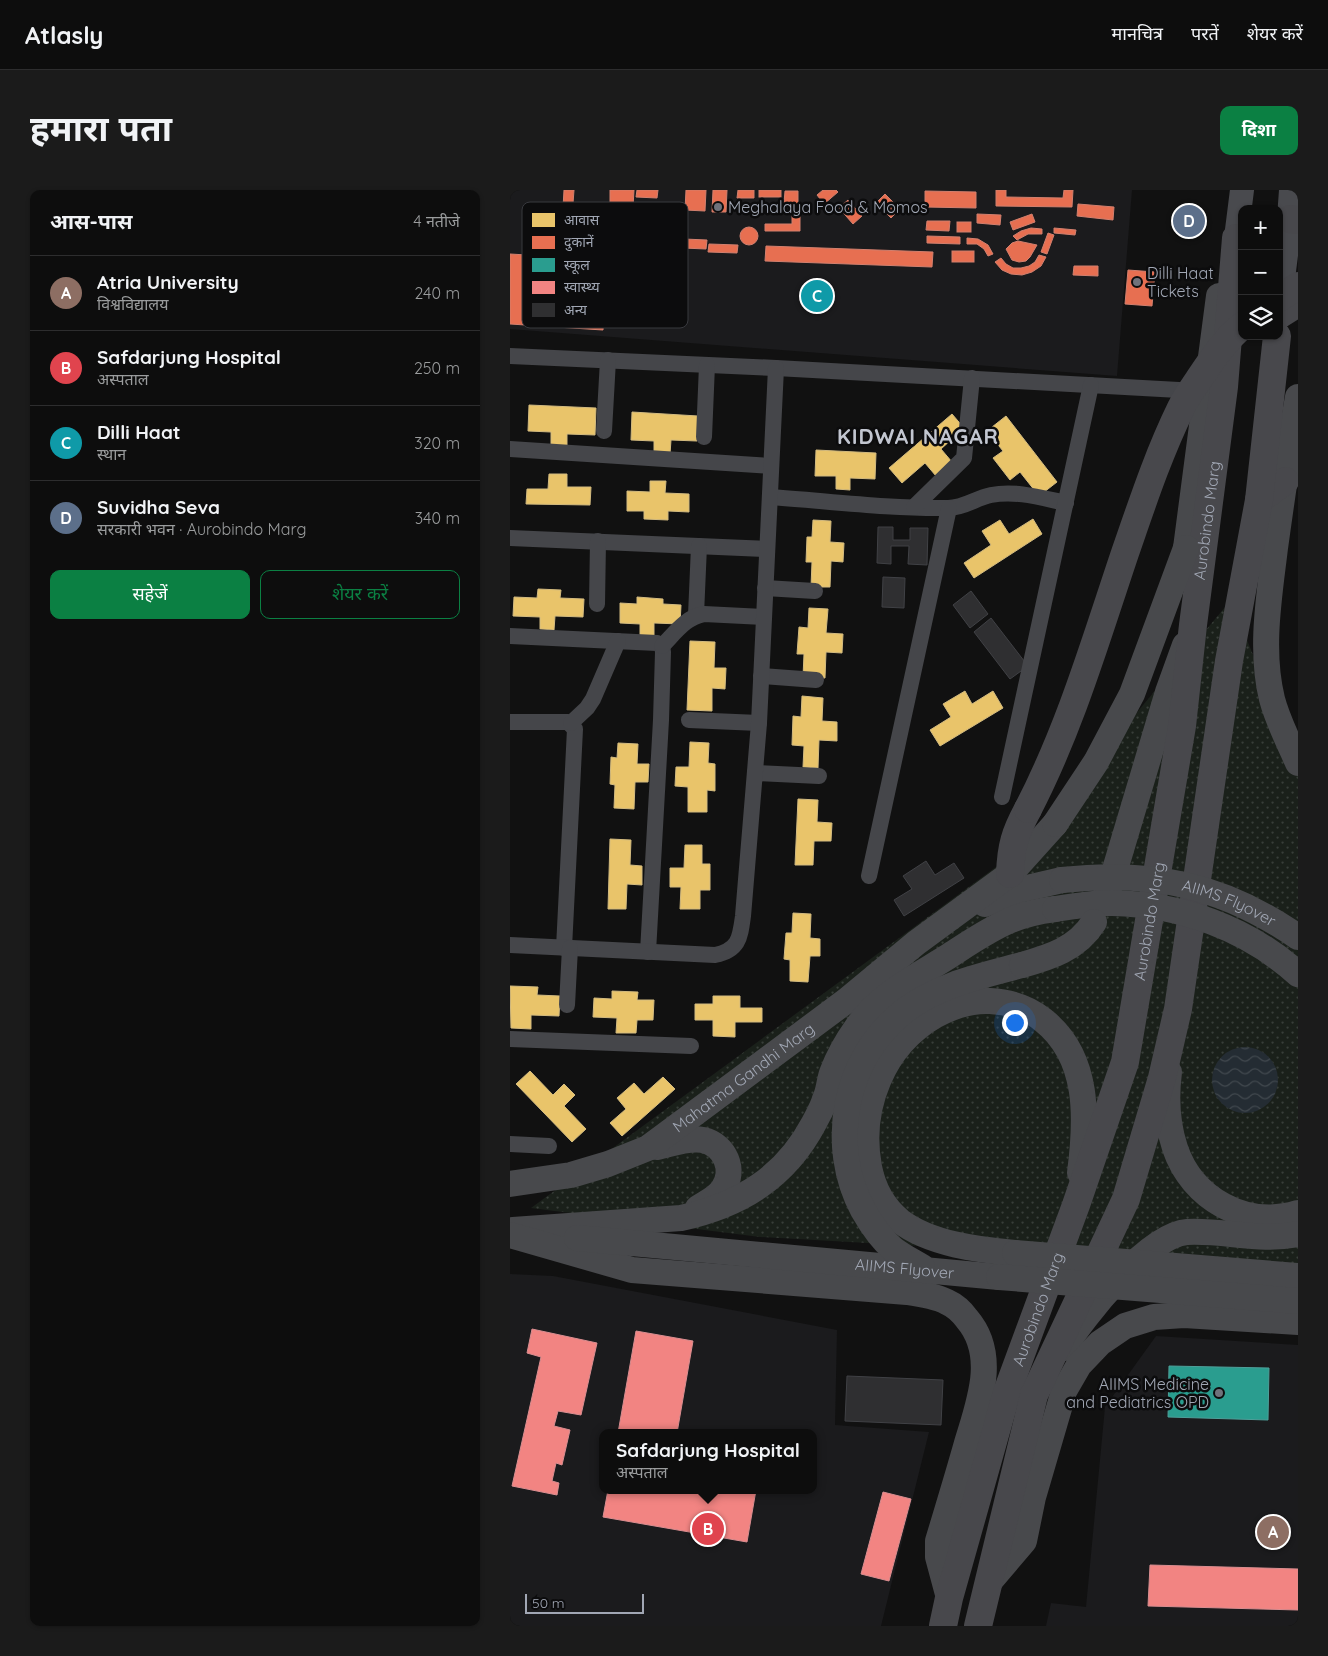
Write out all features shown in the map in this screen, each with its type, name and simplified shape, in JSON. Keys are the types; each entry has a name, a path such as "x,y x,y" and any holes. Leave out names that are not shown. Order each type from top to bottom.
{"highway":[{"name":"Aurobindo Marg","path":"943,1626 949,1598 1007,1392 1076,1205 1125,1062 1182,726 1192,625 1224,387 1236,238"},
{"path":"1283,295 1298,286"},
{"path":"1283,312 1298,303"},
{"path":"1010,874 1011,852 1016,831 1043,781 1063,733 1157,463 1181,407 1212,359 1238,330"},
{"name":"Aurobindo Marg","path":"978,1626 1034,1395 1126,1199 1162,1078 1178,1009 1229,661 1259,500 1276,340"},
{"path":"1259,500 1292,476 1265,449"}],"main road":[{"name":"Aurobindo Marg","path":"1236,238 1242,190"},
{"path":"1282,295 1294,219 1293,191"},
{"path":"952,918 1010,874 1056,824 1096,762 1132,694 1186,548 1223,268 1236,238"},
{"path":"1298,397 1292,476 1268,610 1265,652 1272,698 1278,718 1298,763"},
{"path":"927,1270 892,1249 879,1235 859,1202 852,1185 844,1148 844,1129 850,1091 856,1073 876,1040 902,1013 934,992 952,985 1044,959 1070,948 1084,937 1094,922 1111,883 1168,692 1192,625"},
{"name":"AIIMS Flyover","path":"952,918 1004,895 1023,889 1062,880 1094,876 1126,876 1190,886 1221,895 1250,908 1298,937"},
{"path":"510,1232 681,1218 727,1205 748,1194 768,1180 801,1146 826,1099 832,1073 843,1049 857,1026 875,1006 895,989 992,929 1012,919 1055,909 1110,903 1138,904 1192,915 1218,924 1268,950 1298,974"},
{"name":"Mahatma Gandhi Marg","path":"510,1184 571,1175 608,1164 648,1148 846,1001 916,944 952,918"},
{"path":"1076,1205 1085,1122 1084,1103 1078,1074 1070,1052 1052,1027 1027,1010 999,1002 971,1002 945,1010 917,1027 905,1038 886,1064 876,1086 869,1109 867,1149 870,1173 881,1200 890,1211 912,1229 954,1244 984,1251 1298,1276"},
{"path":"1178,1009 1168,1076 1168,1112 1174,1148 1186,1171 1201,1190 1220,1205 1232,1210 1243,1214 1268,1218 1298,1213"},
{"path":"648,1148 686,1140 702,1140 716,1146 726,1158 729,1174 724,1189 712,1199 681,1218"},
{"path":"510,1232 632,1270 907,1292 932,1296 960,1310 972,1325 980,1342 984,1355 984,1371 981,1397 938,1541 938,1557 949,1598"},
{"name":"AIIMS Flyover","path":"510,1232 1298,1302"},
{"path":"1034,1395 1075,1330 1125,1273 1162,1240 1185,1232 1270,1238 1298,1234"},
{"path":"990,1581 1024,1541 1033,1497 1064,1391 1079,1365 1100,1343 1125,1326 1154,1317 1184,1315 1298,1322"}],"street":[{"path":"510,356 707,364 1206,391"},
{"path":"604,431 608,360"},
{"path":"704,437 707,364"},
{"path":"510,945 715,955 726,952 735,945 741,933 759,723 776,368"},
{"path":"914,507 964,458 972,378"},
{"path":"1002,797 1091,385"},
{"path":"510,449 771,466"},
{"path":"770,497 949,508 961,507 990,495 1007,492 1066,503"},
{"path":"869,876 949,508"},
{"path":"510,538 767,549"},
{"path":"597,604 598,542"},
{"path":"696,615 699,546"},
{"path":"766,588 814,591"},
{"path":"662,646 688,620 696,615 764,617"},
{"path":"510,636 657,642 662,646 664,652 661,720 648,952"},
{"path":"510,722 571,723 587,708 593,699 618,641"},
{"path":"761,676 816,680"},
{"path":"689,720 759,723"},
{"path":"567,1005 567,948 575,729 571,723"},
{"path":"755,773 819,776"},
{"path":"510,1039 691,1046"},
{"path":"510,1144 549,1146"}],"shaded area":[{"path":"510,190 1132,190 1117,376 510,329"},
{"path":"1231,600 1298,767 1298,1267 760,1237 531,1208 1026,845"},
{"path":"510,1274 553,1276 837,1330 835,1425 929,1432 881,1626 510,1626"},
{"path":"1156,1336 1298,1345 1298,1626 1046,1626 1051,1603 1086,1607 1105,1407"}],"water":[{"path":"1245,1047 1258,1050 1268,1057 1275,1067 1278,1080 1275,1093 1268,1103 1258,1110 1245,1113 1232,1110 1222,1103 1215,1093 1212,1080 1215,1067 1222,1057 1232,1050"}],"building: आवास":[{"path":"529,405 596,408 595,435 567,434 567,446 551,445 551,432 528,431"},
{"path":"632,412 698,416 697,441 671,440 670,454 654,453 654,441 631,440"},
{"path":"952,414 964,428 941,449 952,462 936,476 925,463 902,483 889,468"},
{"path":"1006,416 1057,482 1039,496 1020,472 1010,480 993,458 1003,451 987,431"},
{"path":"816,450 876,453 875,479 850,478 850,490 836,489 836,476 815,476"},
{"path":"549,474 567,474 567,487 591,487 590,505 526,504 527,489 548,489"},
{"path":"650,481 666,481 665,493 689,494 689,512 668,511 668,520 644,519 644,511 627,511 627,491 650,492"},
{"path":"1033,519 1042,534 974,578 964,563 991,545 982,531 1000,520 1009,534"},
{"path":"813,520 831,521 830,542 844,543 843,562 831,561 830,587 811,587 812,562 806,562 807,537 812,537"},
{"path":"538,589 561,590 560,598 584,599 583,617 555,616 554,630 540,629 540,617 513,616 514,597 537,598"},
{"path":"637,597 663,599 663,604 681,605 680,624 654,623 654,636 640,636 640,624 620,623 620,603 637,604"},
{"path":"809,608 828,609 826,633 843,634 842,653 826,652 825,678 803,677 804,654 797,654 799,627 808,628"},
{"path":"690,641 715,642 714,668 726,668 725,689 712,688 712,711 687,710"},
{"path":"965,691 972,704 993,691 1003,708 940,746 930,730 951,717 943,704"},
{"path":"802,696 823,698 822,721 837,722 837,741 819,740 818,768 803,767 804,746 792,745 793,716 801,717"},
{"path":"690,742 709,743 708,763 715,764 715,791 707,790 707,812 688,812 688,787 675,786 676,767 689,767"},
{"path":"618,743 638,744 637,764 649,764 648,782 635,782 634,809 614,808 615,785 610,784 611,757 617,758"},
{"path":"798,799 818,800 817,822 832,823 831,841 814,841 813,865 795,865"},
{"path":"610,839 631,840 630,865 642,866 642,885 627,884 626,909 608,909"},
{"path":"685,845 702,845 702,864 710,864 710,890 700,890 700,909 680,909 681,887 670,887 670,868 684,868"},
{"path":"793,913 811,914 810,938 820,939 820,956 810,956 808,982 790,981 790,960 784,959 786,933 792,933"},
{"path":"510,986 538,987 537,995 560,996 559,1016 531,1015 531,1029 511,1028"},
{"path":"612,991 638,992 637,1000 654,1000 653,1020 637,1020 636,1033 616,1033 617,1018 593,1017 594,998 612,999"},
{"path":"713,996 740,996 740,1008 762,1008 762,1022 735,1022 735,1037 713,1036 713,1020 695,1020 695,1004 713,1004"},
{"path":"530,1071 553,1095 564,1084 575,1095 564,1106 586,1129 572,1142 516,1084"},
{"path":"663,1077 675,1089 622,1136 610,1123 626,1109 617,1098 634,1083 644,1094"}],"building: दुकानें":[{"path":"564,190 574,190 573,202 563,202"},
{"path":"610,190 634,190 633,202 610,202"},
{"path":"637,190 658,190 657,198 636,197"},
{"path":"686,190 706,190 705,211 688,210 688,202 685,202"},
{"path":"713,190 727,190 726,212 712,212"},
{"path":"738,190 754,190 754,198 737,198"},
{"path":"759,190 781,190 781,197 759,197"},
{"path":"823,190 836,190 838,192 824,204 817,195"},
{"path":"996,190 1006,190 1006,197 1063,198 1064,190 1073,190 1072,207 996,206"},
{"path":"785,191 798,191 798,204 784,203"},
{"path":"925,191 976,192 976,208 925,207"},
{"path":"885,194 900,209 891,218 876,203"},
{"path":"848,200 862,216 853,224 839,208"},
{"path":"1078,204 1114,207 1113,220 1077,216"},
{"path":"792,207 800,207 800,231 765,231 765,224 792,224"},
{"path":"977,214 1001,215 1000,225 977,223"},
{"path":"1032,214 1035,222 1013,230 1010,222"},
{"path":"927,221 950,221 949,231 926,230"},
{"path":"957,222 971,222 971,232 957,232"},
{"path":"749,227 755,230 758,236 755,242 749,245 743,242 740,236 743,230"},
{"path":"1031,228 1042,229 1042,234 1028,234 1017,240 1013,236 1021,231"},
{"path":"1054,228 1076,230 1075,235 1054,233"},
{"path":"1048,233 1054,235 1047,254 1041,252"},
{"path":"927,236 960,237 960,244 927,243"},
{"path":"967,238 978,239 988,245 993,254 988,256 984,249 977,244 967,244"},
{"path":"688,239 707,240 706,249 688,248"},
{"path":"1018,241 1037,245 1026,261 1012,260 1006,249 1012,243"},
{"path":"709,244 738,245 737,253 708,252"},
{"path":"766,246 933,252 932,267 765,261"},
{"path":"952,251 974,251 974,262 952,262"},
{"path":"510,254 522,255 522,325 510,324"},
{"path":"1039,255 1046,257 1041,266 1032,272 1022,275 1011,274 1002,270 995,262 1001,258 1013,268 1021,268 1035,262"},
{"path":"1074,266 1098,266 1098,276 1073,275"},
{"path":"1128,270 1155,272 1152,306 1125,304"},
{"path":"572,328 603,328 603,330"}],"building: स्कूल":[{"name":"AIIMS Medicine and Pediatrics OPD","path":"1169,1366 1269,1368 1268,1420 1168,1417"}],"building: स्वास्थ्य":[{"path":"532,1329 597,1343 581,1415 558,1411 554,1426 570,1430 562,1465 556,1463 552,1481 559,1483 557,1495 512,1486 541,1357 527,1353"},
{"path":"636,1331 693,1341 678,1429 619,1429"},
{"path":"883,1492 911,1499 889,1581 861,1574"},
{"path":"607,1494 755,1494 747,1542 603,1517"},
{"path":"1150,1565 1298,1569 1298,1610 1148,1606"}],"building: अन्य":[{"path":"878,527 893,527 893,540 910,540 910,528 928,528 927,565 908,564 909,546 891,546 891,564 877,563"},
{"path":"883,577 905,578 904,608 882,607"},
{"path":"971,591 988,614 970,628 953,605"},
{"path":"991,618 1028,666 1010,679 974,632"},
{"path":"926,861 935,875 954,863 964,878 904,916 894,900 912,889 903,876"},
{"path":"847,1376 943,1380 941,1425 845,1421"}],"place":[{"name":"Meghalaya Food & Momos","path":"718,207"},
{"name":"Suvidha Seva","path":"1189,221"},
{"name":"Dilli Haat Tickets","path":"1137,282"},
{"name":"Dilli Haat","path":"817,296"},
{"name":"AIIMS Medicine and Pediatrics OPD","path":"1219,1393"},
{"name":"Safdarjung Hospital","path":"708,1529"},
{"name":"Atria University","path":"1273,1532"}],"district":[{"name":"KIDWAI NAGAR","path":"918,436"}]}
